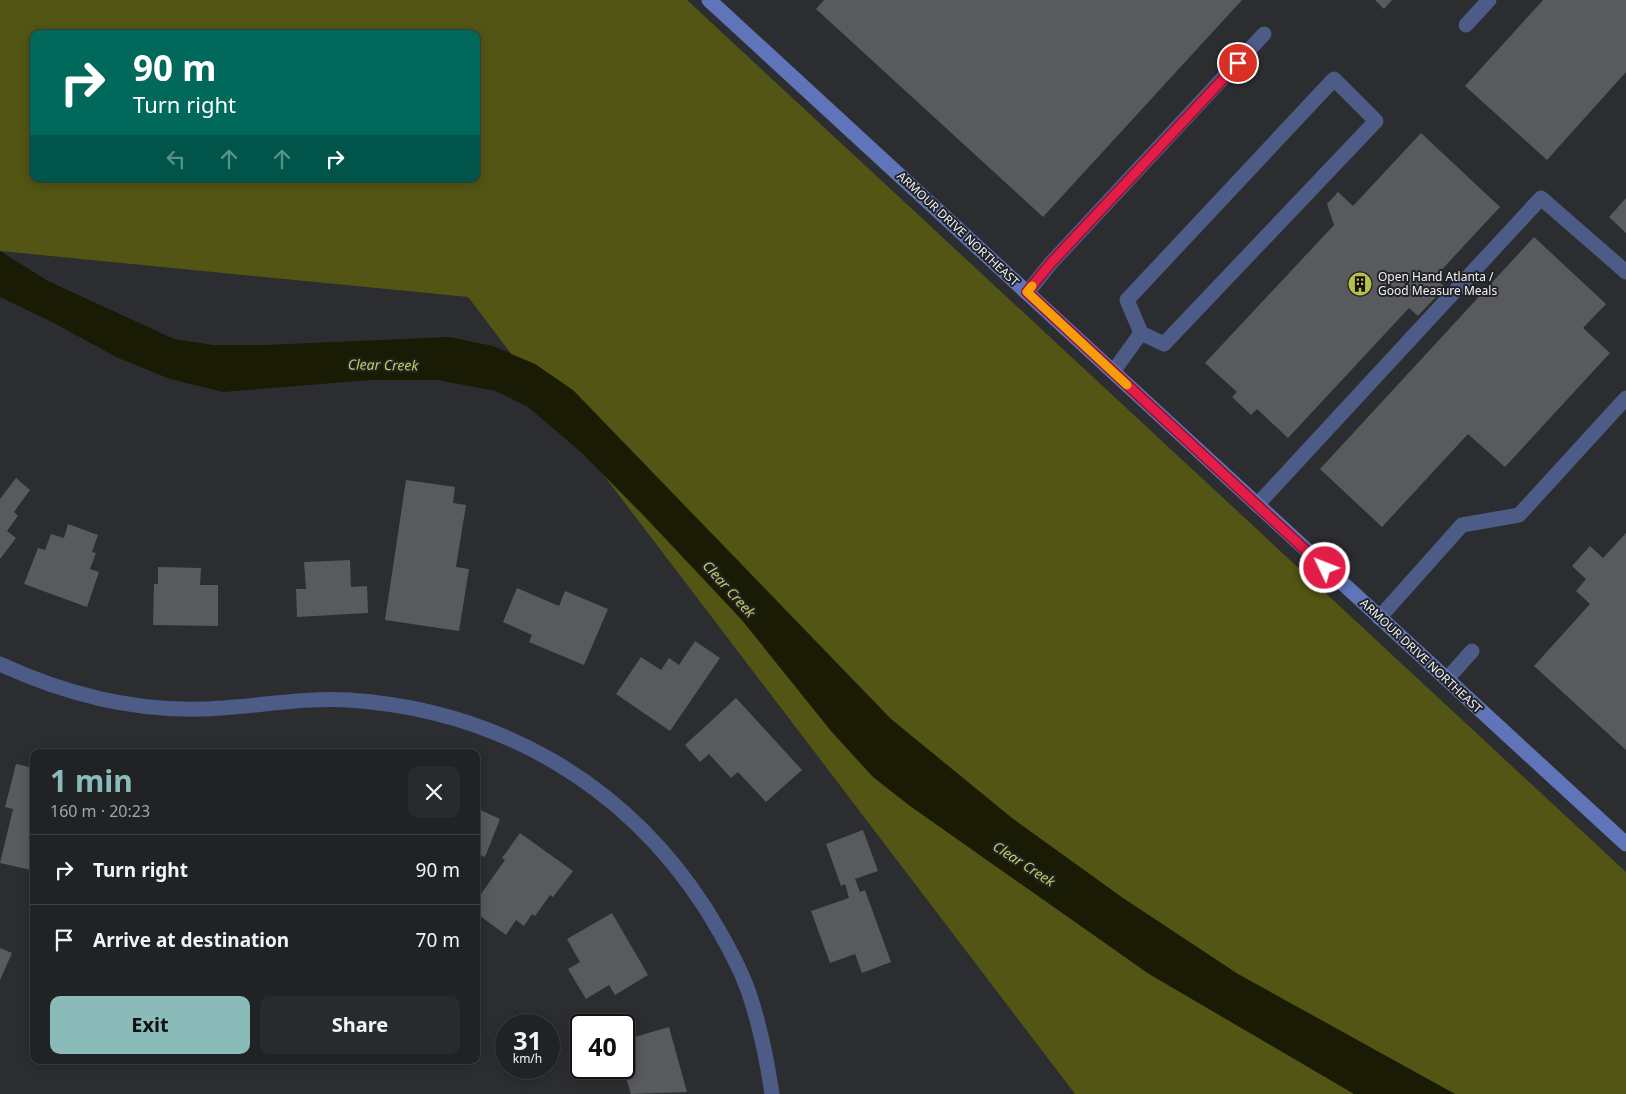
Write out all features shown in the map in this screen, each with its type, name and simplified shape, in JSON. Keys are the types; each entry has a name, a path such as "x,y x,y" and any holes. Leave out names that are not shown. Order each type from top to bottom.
{"street":[{"name":"ARMOUR DRIVE NORTHEAST","path":"709,0 1626,844"},
{"path":"1466,25 1489,0"},
{"path":"1027,292 1051,263 1264,34"},
{"path":"1334,79 1376,121 1164,344 1141,333 1127,300 1334,79"},
{"path":"1257,505 1541,198 1626,272"},
{"path":"1113,372 1141,333"},
{"path":"1379,618 1462,525 1519,515 1626,398"},
{"path":"1447,679 1472,651"},
{"path":"0,664 38,682 83,696 129,704 200,709 300,701 346,700 392,704 446,715 497,732 552,760 597,789 644,830 685,876 722,935 748,991 766,1054 772,1094"}],"shaded area":[{"path":"0,0 687,0 1626,872 1626,1094 1075,1094 468,297 0,251"}],"water":[{"name":"Clear Creek","path":"0,251 48,281 174,339 213,345 265,345 449,337 493,346 535,364 573,390 891,719 1012,818 1123,898 1238,974 1455,1094 1354,1094 1149,974 910,806 873,777 831,731 741,619 645,517 582,453 528,407 496,391 438,380 369,380 223,392 170,379 116,357 52,322 0,297"}],"building":[{"path":"824,0 1242,0 1043,217 816,9"},
{"path":"1375,0 1392,0 1384,9"},
{"path":"1543,0 1626,0 1626,72 1547,160 1465,86"},
{"name":"Open Hand Atlanta / Good Measure Meals","path":"1421,133 1500,207 1434,278 1445,287 1418,316 1409,308 1288,438 1257,409 1251,415 1232,397 1237,392 1205,363 1334,225 1327,204 1338,192 1353,206"},
{"path":"1626,198 1626,233 1609,217"},
{"path":"1534,237 1606,304 1583,328 1610,353 1505,467 1468,434 1382,527 1320,469"},
{"path":"16,478 30,490 14,512 18,516 7,531 16,538 0,559 0,499"},
{"path":"406,480 455,487 453,503 466,505 456,567 469,569 459,631 385,620"},
{"path":"68,524 98,535 92,552 96,553 90,569 99,572 87,607 24,584 38,548 45,550 51,534 64,538"},
{"path":"1626,533 1626,750 1534,666 1590,604 1576,591 1586,579 1572,566 1590,546 1603,558"},
{"path":"350,560 351,587 367,586 368,613 297,617 296,589 306,589 304,562"},
{"path":"158,567 201,568 200,585 218,585 218,626 153,625 154,584 158,584"},
{"path":"517,588 559,606 565,591 608,609 584,665 529,642 532,635 503,622"},
{"path":"695,641 720,658 670,731 616,694 641,657 661,670 669,658 679,665"},
{"path":"736,698 802,770 766,802 738,772 731,778 709,754 700,762 685,745"},
{"path":"16,764 30,767 30,870 0,863 13,809 5,807"},
{"path":"480,810 500,819 485,857 480,855"},
{"path":"863,830 878,871 855,879 860,892 865,890 891,962 862,973 855,954 830,963 811,911 849,898 845,884 841,886 826,844"},
{"path":"520,833 573,871 553,897 550,895 535,916 532,914 524,926 516,920 506,935 480,916 480,895 505,860 502,858"},
{"path":"612,913 648,975 615,995 609,985 586,999 568,969 580,962 567,939"},
{"path":"0,948 12,953 0,980"},
{"path":"669,1027 687,1092 631,1094 626,1079 635,1079 635,1037"}],"slow traffic":[{"path":"1032,286 1027,292 1127,385"}],"place":[{"name":"Open Hand Atlanta / Good Measure Meals","path":"1360,284"}],"route":[{"path":"1238,63 1051,263 1027,292 1325,568"}]}
